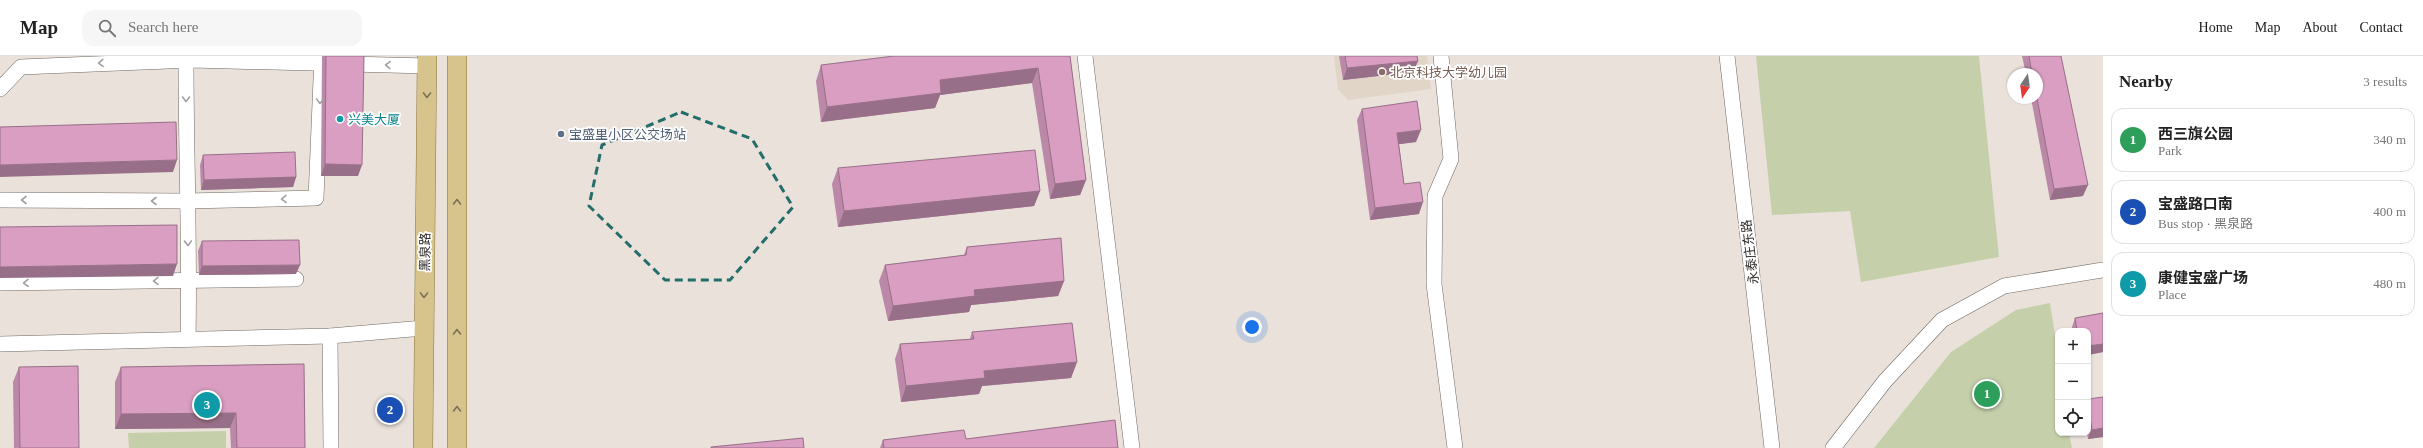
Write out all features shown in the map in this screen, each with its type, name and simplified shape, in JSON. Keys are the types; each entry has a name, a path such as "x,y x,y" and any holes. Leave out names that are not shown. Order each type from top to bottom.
{"main road":[{"path":"457,56 457,448"},
{"name":"黑泉路","path":"423,448 427,61"}],"street":[{"path":"1085,56 1132,448"},
{"path":"1442,56 1451,160 1435,196 1434,284 1454,448"},
{"name":"永泰庄东路","path":"1727,56 1772,448"},
{"path":"0,89 22,67 125,59 322,59 427,61"},
{"path":"0,200 186,201 316,198 322,59"},
{"path":"186,60 186,201 192,281 188,339"},
{"path":"1833,448 1885,381 1942,320 2004,286 2103,270"},
{"path":"0,283 296,279"},
{"path":"0,344 330,336 424,328"},
{"path":"330,336 331,448"}],"highlighted area":[{"path":"681,112 752,139 793,207 730,280 665,280 589,206 602,145"}],"shaded area":[{"name":"北京科技大学幼儿园","path":"1334,56 1427,56 1431,89 1348,100 1338,89"}],"green space":[{"path":"1756,56 1979,56 1999,257 1861,282 1850,211 1772,215"},
{"path":"2050,303 2055,336 2055,436 2070,436 2072,448 1874,448 1951,352 2016,310"},
{"path":"226,431 226,448 129,448 128,433"}],"building":[{"name":"兴美大厦","path":"326,56 364,56 362,165 325,164"},
{"path":"894,56 1070,56 1086,180 1055,184 1038,68 940,80 941,93 827,107 821,65"},
{"path":"1345,56 1417,56 1418,61 1347,68"},
{"path":"2029,56 2061,56 2088,185 2054,189 2038,104 2043,104 2043,68 2031,68"},
{"path":"1417,101 1421,130 1397,133 1404,184 1420,182 1423,202 1375,208 1362,109"},
{"path":"176,122 177,160 0,165 0,127"},
{"path":"1035,150 1040,191 844,211 838,168"},
{"path":"295,152 296,177 204,180 203,155"},
{"path":"177,225 177,264 0,267 0,227"},
{"path":"1061,238 1064,281 974,290 975,296 893,306 885,265 966,255 967,247"},
{"path":"299,240 300,265 202,266 202,241"},
{"path":"2103,313 2103,344 2091,346 2091,328 2077,328 2075,318"},
{"path":"1072,323 1077,362 984,371 985,378 906,386 900,344 974,339 972,332"},
{"path":"304,364 305,448 237,448 236,413 121,414 121,367"},
{"path":"78,366 79,448 20,448 19,367"},
{"path":"2103,397 2103,428 2092,430 2091,399"},
{"path":"1115,420 1118,448 884,448 883,440 964,430 966,439"},
{"path":"803,438 804,448 711,448 711,447"}],"place":[{"name":"北京科技大学幼儿园","path":"1382,72"},
{"name":"兴美大厦","path":"340,119"},
{"name":"宝盛里小区公交场站","path":"561,134"},
{"name":"西三旗公园","path":"1987,394"},
{"name":"康健宝盛广场","path":"207,405"},
{"name":"宝盛路口南","path":"390,410"}]}
